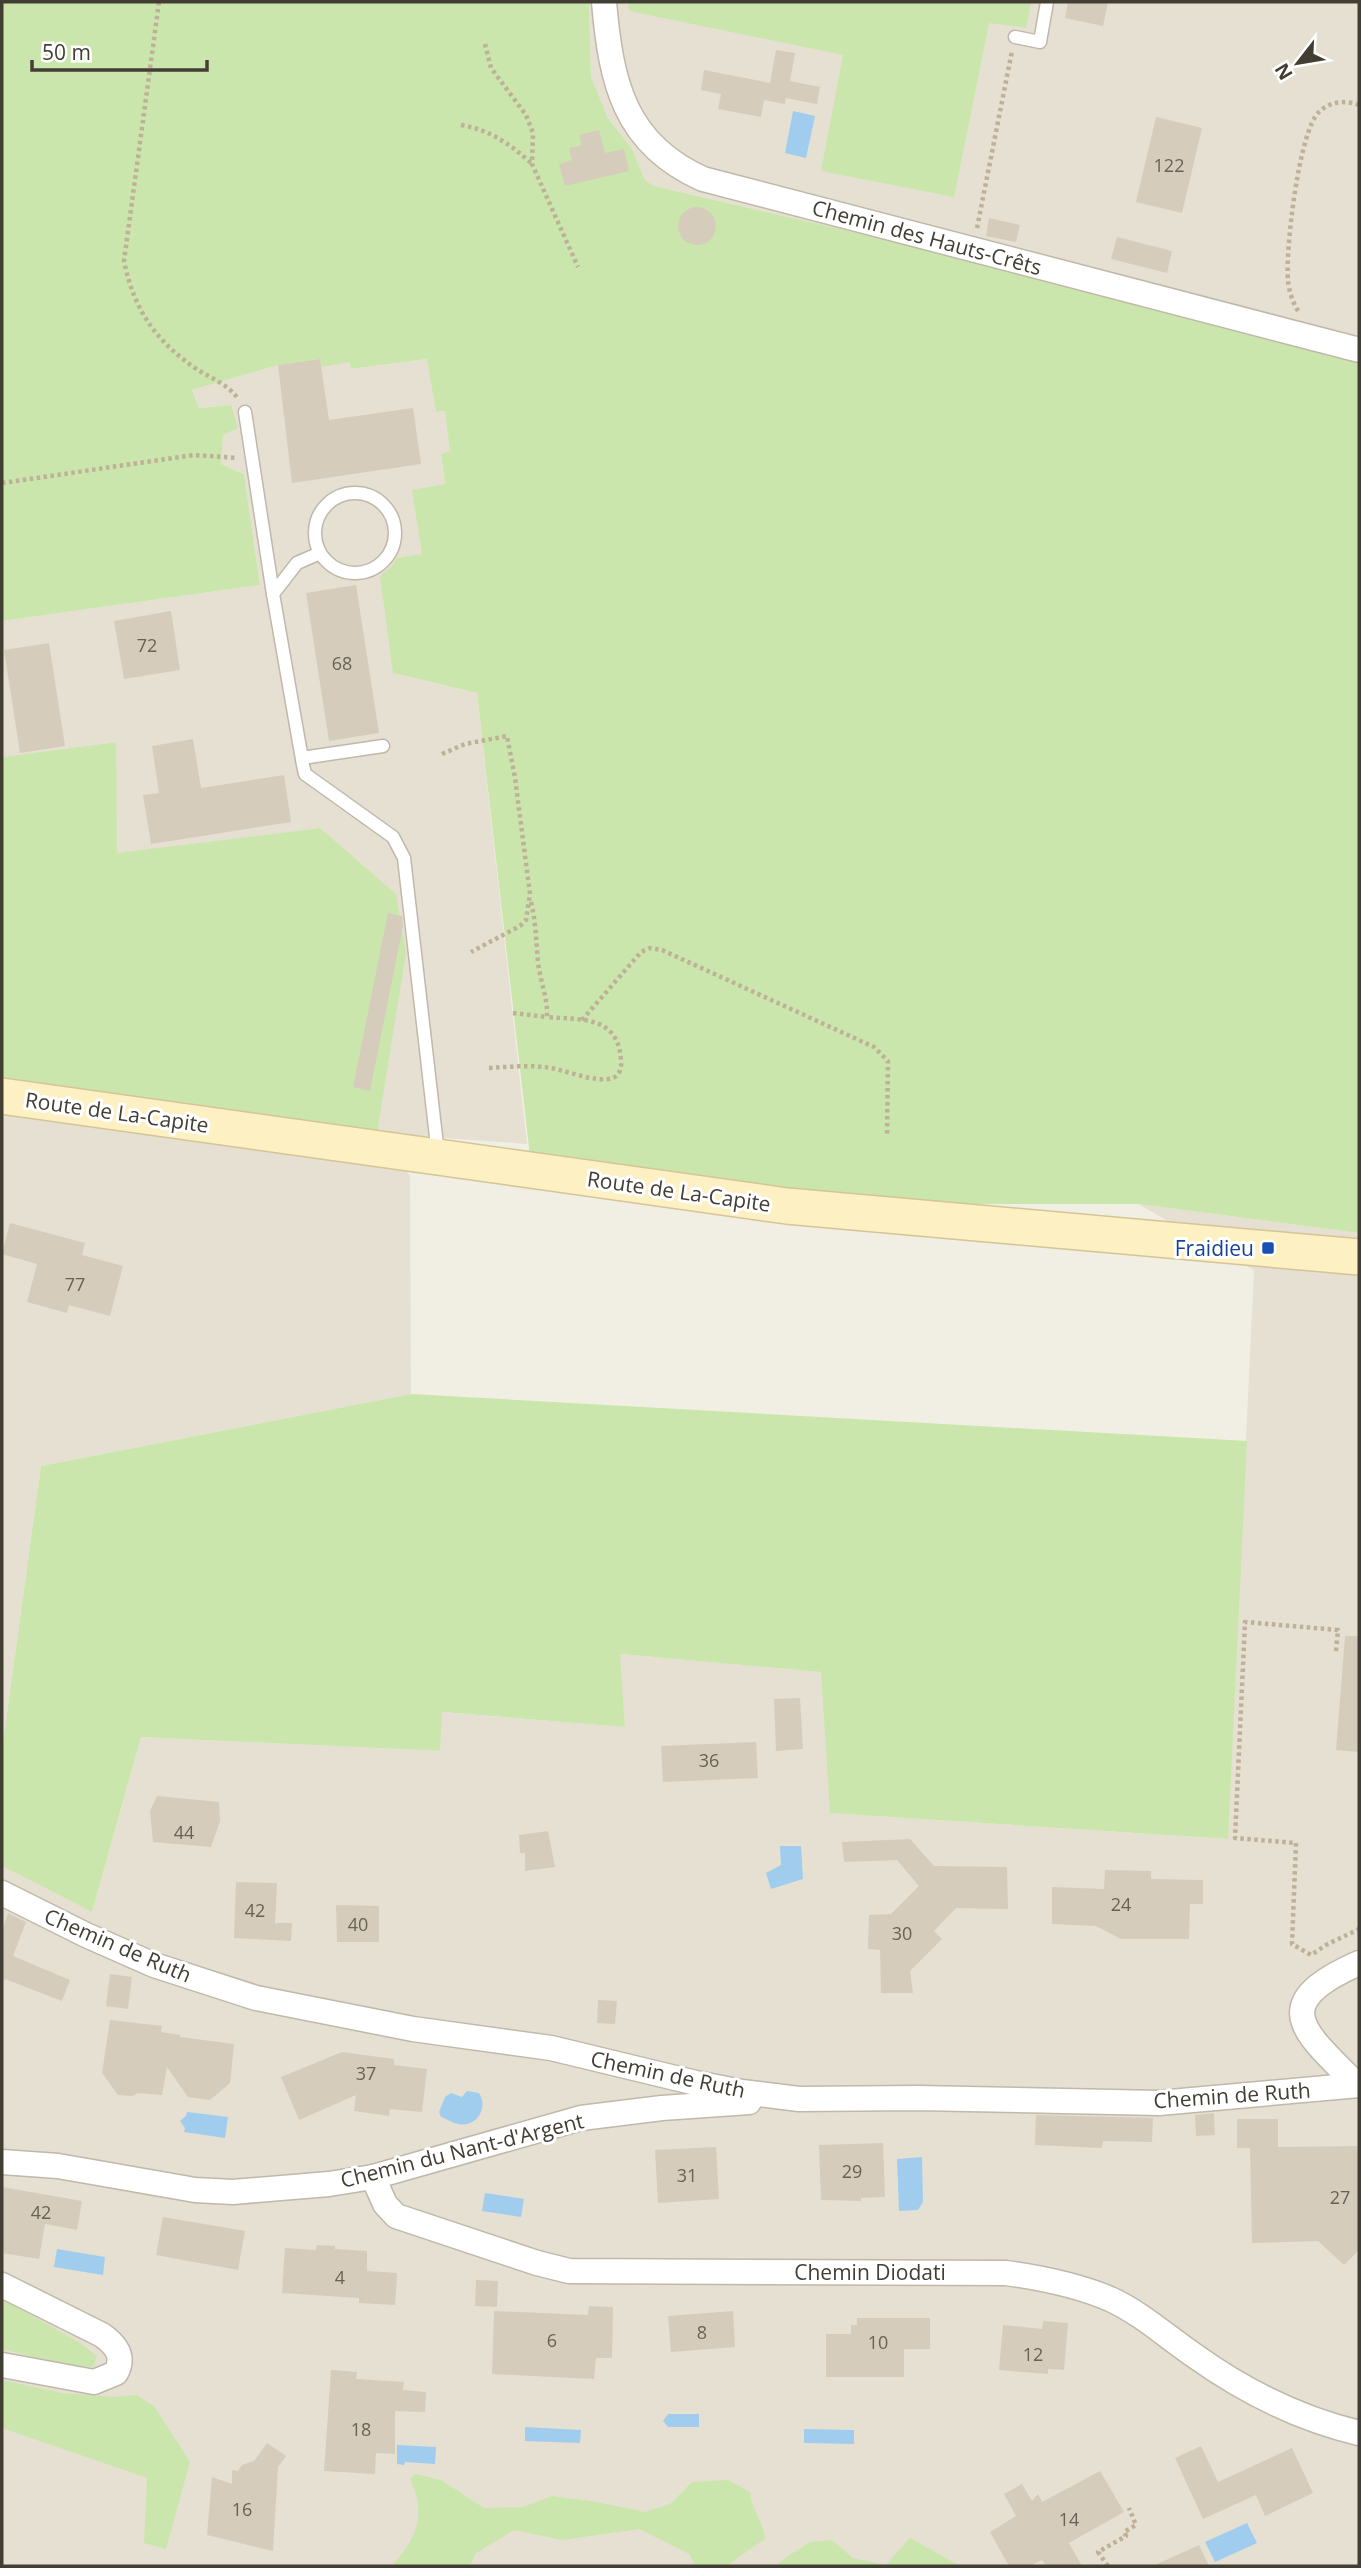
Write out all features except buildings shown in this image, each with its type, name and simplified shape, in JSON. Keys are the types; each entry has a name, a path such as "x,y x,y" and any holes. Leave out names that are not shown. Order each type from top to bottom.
{"street":[{"name":"Chemin des Hauts-Crêts","path":"604,2 611,59 626,106 650,144 670,162 704,179 1359,350"},
{"name":"Route de La-Capite","path":"2,1096 788,1206 1359,1258"},
{"name":"Chemin de Ruth","path":"2,1893 154,1965 256,1998 413,2029 551,2048 696,2083 799,2099 918,2098 1159,2103 1358,2085"},
{"path":"1358,2085 1311,2039 1304,2026 1303,2011 1307,1995 1319,1983 1359,1963"},
{"name":"Chemin du Nant-d'Argent","path":"2,2162 58,2166 180,2188 233,2192 329,2184 373,2177 581,2118 662,2108 799,2099"},
{"name":"Chemin Diodati","path":"373,2177 381,2197 396,2216 569,2271 1006,2273 1055,2281 1094,2293 1128,2308 1215,2370 1264,2398 1317,2420 1359,2433"},
{"path":"2,2285 102,2336 116,2347 120,2358 116,2373 94,2382 2,2365"}],"lane":[{"path":"1015,37 1040,42 1047,2"},
{"path":"244,412 305,774 393,837 404,858 438,1158"},
{"path":"344,494 363,494 377,500 388,510 395,528 394,542 388,557 376,568 362,573 346,573 327,563 320,553 314,536 315,526 322,510 331,500 344,494"},
{"path":"273,594 297,564 320,553"},
{"path":"302,758 383,746"}],"path":[{"path":"159,2 124,261 129,283 143,316 161,338 192,366 229,389 244,412"},
{"path":"972,249 1015,37"},
{"path":"485,44 491,68 526,115 533,133 531,164"},
{"path":"1297,311 1288,284 1287,263 1294,202 1310,124 1318,112 1335,103 1350,102 1359,106"},
{"path":"461,125 478,128 498,137 531,164 578,267"},
{"path":"2,483 194,455 252,459"},
{"path":"442,754 465,744 506,736 515,778 537,930 538,964 548,1003 547,1017"},
{"path":"471,952 520,926 526,920 530,894"},
{"path":"582,1020 641,952 650,948 662,950 874,1047 888,1061 887,1136"},
{"path":"489,1068 544,1067 574,1075 611,1079 618,1075 622,1067 621,1052 610,1028 598,1022 513,1013"},
{"path":"1336,1651 1338,1630 1245,1622 1235,1838 1296,1843 1292,1944 1311,1955 1359,1929"},
{"path":"1108,2566 1098,2552 1126,2536 1124,2532 1136,2525 1129,2508"}],"shaded area":[{"path":"589,2 1359,2 1359,363 970,259 654,186 645,180 632,149 608,118 591,77"},
{"path":"320,359 350,362 352,369 428,359 436,412 445,411 451,452 441,454 445,485 422,555 397,558 391,567 393,673 477,693 527,1144 378,1133 410,1176 411,1394 41,1466 2,1750 2,1077 377,1133 320,828 116,854 116,742 2,757 2,621 260,585 244,474 221,464 223,435 231,405 199,408 192,390 278,365"},
{"path":"1138,1204 1359,1233 1359,2566 2,2566 2,1866 92,1912 141,1737 439,1751 441,1712 625,1727 619,1654 822,1672 831,1813 1227,1839 1254,1270"}],"green space":[{"path":"2,2 589,2 591,77 608,118 632,149 645,180 654,186 970,259 1359,363 1359,1233 1138,1204 941,1204 699,1179 530,1156 477,693 393,673 380,576 397,558 422,554 412,490 445,484 441,454 450,451 445,411 436,412 427,359 351,369 350,362 321,367 320,359 278,365 192,390 199,408 231,405 238,428 223,435 221,464 244,474 260,585 2,621"},
{"path":"628,2 1031,2 1026,28 989,23 954,197 821,171 843,55 629,11"},
{"path":"116,742 117,853 320,828 396,894 406,953 377,1133 2,1077 2,757"},
{"path":"411,1394 1247,1441 1228,1839 830,1813 821,1672 620,1654 625,1727 442,1712 440,1751 141,1737 92,1912 2,1866 2,1750 41,1466"},
{"path":"2,2299 79,2342 97,2356 93,2367 65,2365 2,2349"},
{"path":"2,2380 62,2393 113,2397 136,2395 154,2406 190,2462 166,2549 144,2543 147,2478 2,2428"},
{"path":"416,2474 441,2480 484,2508 523,2507 552,2496 645,2512 670,2504 692,2482 728,2480 750,2492 765,2539 726,2566 696,2566 689,2554 639,2529 562,2540 514,2530 475,2554 470,2566 392,2566 408,2545 417,2525 418,2504 410,2479"},
{"path":"910,2538 960,2566 777,2566 810,2542 832,2540 853,2558 886,2565"}],"water":[{"path":"793,111 815,116 806,158 785,153"},
{"path":"780,1846 801,1846 803,1879 771,1889 766,1873 781,1865"},
{"path":"467,2091 479,2093 482,2099 479,2116 475,2120 458,2124 441,2117 439,2112 445,2097 451,2093 462,2097"},
{"path":"187,2112 228,2117 225,2138 184,2132 185,2128 180,2121"},
{"path":"922,2157 923,2202 918,2210 899,2211 897,2159"},
{"path":"485,2193 524,2199 521,2217 482,2211"},
{"path":"57,2249 105,2257 103,2275 54,2267"},
{"path":"668,2414 699,2414 699,2427 668,2427 663,2421"},
{"path":"525,2427 581,2430 580,2443 525,2441"},
{"path":"804,2429 854,2430 854,2444 804,2443"},
{"path":"397,2445 436,2447 435,2464 397,2464"},
{"path":"1247,2523 1257,2543 1215,2562 1205,2542"}],"place":[{"name":"Fraidieu","path":"1268,1248"}]}
